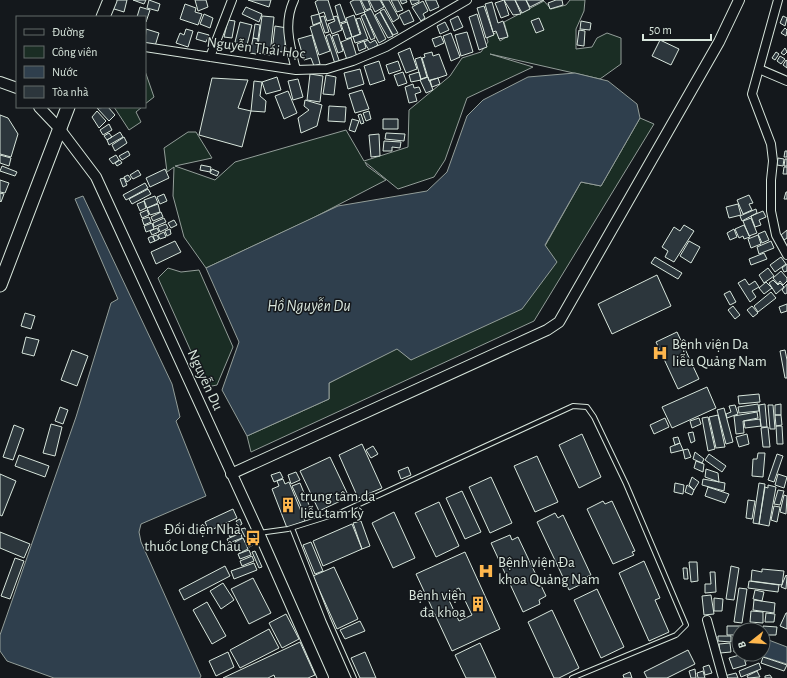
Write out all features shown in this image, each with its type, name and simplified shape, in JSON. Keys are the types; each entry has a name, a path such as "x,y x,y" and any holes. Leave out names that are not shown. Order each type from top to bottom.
{"main road":[{"path":"103,16 110,0"},
{"path":"0,282 68,108"}],"street":[{"path":"210,57 232,0"},
{"path":"294,0 288,12 290,44 296,70"},
{"name":"Nguyễn Thái Học","path":"146,47 296,70 327,69 353,62 386,47 467,0"},
{"path":"231,474 554,327 559,322 715,48 739,0"},
{"path":"778,0 752,94 771,144 773,161 771,180 771,211 776,235 787,255"},
{"path":"759,69 787,81"},
{"path":"0,82 16,88"},
{"name":"Nguyễn Du","path":"39,108 59,128 96,177 259,533 323,678"},
{"path":"707,620 723,678"}],"lane":[{"path":"259,533 292,528 342,512 573,406 586,407 594,417 626,484 686,626 676,635 572,678"},
{"path":"292,528 328,619 354,678"}],"green space":[{"path":"570,0 585,0 584,11 576,29 576,49 592,47 597,38 607,33 621,38 621,64 600,79 490,54 533,67 467,98 445,160 434,177 398,189 365,162 367,166 386,180 311,219 206,268 184,237 173,196 174,167 167,172 164,148 188,132 196,132 212,158 175,166 215,180 235,162 346,130 364,161 408,147 409,110 450,76 462,58 481,52 488,42 487,38 497,32 500,41 508,36 504,22 544,1 551,9 566,5"},
{"path":"146,74 154,97 146,103"},
{"path":"115,108 141,108 136,112 141,122 129,130"},
{"path":"640,118 654,124 534,321 251,452 247,436 329,399 329,383 397,348 411,360 545,246 581,182 601,186"},
{"path":"168,268 181,272 199,270 233,347 217,385 207,387 158,278"}],"water":[{"name":"Hồ Nguyễn Du","path":"575,73 608,81 637,104 640,118 601,186 581,182 545,245 557,262 522,309 411,360 397,349 329,383 329,399 247,436 222,390 239,342 206,268 338,206 427,191 447,172 467,116 483,100 528,77"},
{"path":"83,196 172,384 180,417 176,421 206,496 141,524 139,532 141,542 201,676 200,678 54,678 7,661 0,651 0,635 76,417 111,303 118,299 75,199"},
{"path":"771,641 787,647 787,664 771,659"}],"building":[{"path":"114,0 127,0 124,12 111,8"},
{"path":"133,0 146,0 144,4"},
{"path":"149,0 160,4 158,11 147,8"},
{"path":"195,0 206,0 208,7 198,11"},
{"path":"248,0 271,0 269,7"},
{"path":"318,0 328,0 334,19 327,21 324,12 319,14 315,2"},
{"path":"360,0 365,12 356,15 350,2"},
{"path":"361,0 368,0 371,8 366,10"},
{"path":"369,0 380,0 384,7 375,12"},
{"path":"381,0 389,0 399,18 393,22"},
{"path":"391,0 398,0 403,10 397,12"},
{"path":"400,0 406,0 407,2 402,4"},
{"path":"410,0 419,0 419,2 412,5"},
{"path":"425,0 436,0 439,7 430,11"},
{"path":"504,0 515,0 521,14 513,15"},
{"path":"504,0 509,15 501,18 495,3"},
{"path":"515,0 526,0 530,9 522,13"},
{"path":"526,0 544,0 530,7"},
{"path":"556,0 562,0 563,5 550,9 548,3"},
{"path":"423,1 428,11 423,14 425,18 421,21 412,7"},
{"path":"492,2 498,23 503,21 508,37 499,39 496,31 493,32 485,4"},
{"path":"185,4 196,8 195,12 202,14 198,25 180,19"},
{"path":"340,4 346,21 340,23 335,6"},
{"path":"484,6 494,35 486,38 477,8"},
{"path":"140,7 150,10 146,22 146,16 137,16"},
{"path":"246,7 262,14 259,22 242,14"},
{"path":"371,9 386,39 379,43 364,12"},
{"path":"384,9 398,33 393,35 380,11"},
{"path":"409,10 414,21 404,25 399,15"},
{"path":"380,12 393,36 388,38 375,15"},
{"path":"204,14 213,18 210,28 200,24"},
{"path":"319,14 321,22 313,25 311,16"},
{"path":"365,14 375,38 371,40 361,16"},
{"path":"477,14 487,47 479,50 469,17"},
{"path":"354,15 360,34 352,37 346,18"},
{"path":"262,16 274,17 270,55 257,53"},
{"path":"324,16 329,32 325,33 320,17"},
{"path":"337,16 342,30 332,34 328,24 335,21 333,17"},
{"path":"458,16 463,27 454,31 450,20"},
{"path":"783,16 787,18 785,26 780,23"},
{"path":"360,18 368,39 355,43 353,37 361,34 356,19"},
{"path":"539,18 544,30 536,33 531,21"},
{"path":"228,20 235,21 232,38 224,37"},
{"path":"581,21 591,23 590,30 580,29"},
{"path":"240,22 252,25 247,45 235,42"},
{"path":"347,22 352,37 346,39 341,24"},
{"path":"445,22 449,30 440,34 437,26"},
{"path":"320,23 330,51 319,55 310,27"},
{"path":"255,24 260,25 258,39 253,38"},
{"path":"275,26 287,28 284,52 272,51"},
{"path":"785,28 787,30 786,36 781,33"},
{"path":"146,29 159,33 155,46 146,43"},
{"path":"186,29 193,31 188,47 176,43 180,33 184,35"},
{"path":"579,30 585,31 584,46 577,45"},
{"path":"198,32 209,35 206,42 196,39"},
{"path":"467,32 473,52 461,56 455,35"},
{"path":"451,33 460,57 451,61 443,36"},
{"path":"330,34 340,63 335,64 326,36"},
{"path":"338,34 343,51 338,53 332,36"},
{"path":"312,35 320,64 314,66 311,58 304,60 298,39"},
{"path":"441,36 444,43 435,47 432,39"},
{"path":"253,38 258,39 256,54 250,53"},
{"path":"351,38 357,57 347,60 341,42"},
{"path":"368,40 370,43 375,40 378,45 369,50 364,42"},
{"path":"660,40 679,49 671,65 652,56"},
{"path":"364,41 366,48 359,51 357,44"},
{"path":"410,48 417,69 406,73 398,53"},
{"path":"785,48 787,52 784,55 781,53"},
{"path":"432,52 433,56 439,54 447,75 429,81 422,58 425,57 424,54"},
{"path":"776,52 779,54 775,60 772,58"},
{"path":"780,56 785,59 781,64 777,61"},
{"path":"421,57 427,77 421,79 415,59"},
{"path":"786,60 787,61 787,68 783,65"},
{"path":"379,61 385,80 370,85 364,66"},
{"path":"398,61 401,70 389,74 386,65"},
{"path":"360,69 364,84 348,89 344,73"},
{"path":"403,72 407,83 398,86 394,75"},
{"path":"419,72 421,80 411,82 409,75"},
{"path":"310,74 323,76 320,102 307,100"},
{"path":"326,75 336,77 334,95 323,94"},
{"path":"277,77 281,90 266,94 262,82"},
{"path":"428,77 433,90 426,93 420,80"},
{"path":"212,78 248,80 238,108 251,111 242,147 199,135"},
{"path":"438,78 440,84 432,87 430,80"},
{"path":"298,79 303,97 293,100 288,81"},
{"path":"254,81 262,82 260,96 266,101 265,112 251,111"},
{"path":"413,84 414,88 419,87 421,92 415,94 417,101 409,103 405,87"},
{"path":"362,90 369,109 355,113 349,94"},
{"path":"288,91 297,113 284,119 275,96"},
{"path":"305,100 322,105 317,126 301,133 298,118 309,110 304,106"},
{"path":"329,106 346,107 345,122 328,121"},
{"path":"97,108 109,108 115,115 109,121"},
{"path":"97,111 106,121 99,128 92,117"},
{"path":"369,111 371,119 366,121 363,113"},
{"path":"361,114 364,123 361,124 358,115"},
{"path":"0,115 8,118 18,134 11,157 0,154"},
{"path":"352,119 359,121 355,132 349,130"},
{"path":"383,119 398,119 398,129 383,129"},
{"path":"109,124 112,130 103,135 100,130"},
{"path":"120,132 123,137 109,145 107,140"},
{"path":"109,133 112,137 107,140 104,136"},
{"path":"386,133 405,134 404,141 385,139"},
{"path":"379,134 380,156 371,157 369,135"},
{"path":"124,137 127,143 115,151 112,145"},
{"path":"384,141 401,142 400,148 392,147 392,151 383,151"},
{"path":"128,151 130,155 122,160 119,156"},
{"path":"785,151 787,151 787,157 784,157"},
{"path":"0,155 11,158 9,166 0,163"},
{"path":"116,155 119,160 113,164 109,159"},
{"path":"778,158 784,159 783,166 777,165"},
{"path":"785,159 787,159 787,166 784,166"},
{"path":"120,160 122,163 117,166 115,163"},
{"path":"201,165 211,167 210,172 200,170"},
{"path":"2,166 17,172 15,176 0,171"},
{"path":"784,167 787,167 787,174 783,174"},
{"path":"165,169 169,178 150,187 146,178"},
{"path":"212,169 219,172 217,176 210,173"},
{"path":"138,170 141,175 133,179 130,175"},
{"path":"128,175 131,179 127,182 124,177"},
{"path":"124,178 127,185 123,187 120,179"},
{"path":"0,180 9,183 5,193 0,192"},
{"path":"145,183 148,188 126,200 123,195"},
{"path":"148,189 151,194 132,204 129,199"},
{"path":"786,192 787,199 784,199"},
{"path":"0,193 4,194 1,202 0,201"},
{"path":"164,194 167,201 160,204 157,197"},
{"path":"749,195 753,203 749,204 752,210 743,214 737,200"},
{"path":"155,196 158,203 147,208 144,200"},
{"path":"144,201 146,208 140,211 137,204"},
{"path":"158,204 160,212 150,215 147,208"},
{"path":"738,204 741,215 729,218 726,207"},
{"path":"756,209 757,213 742,221 740,216"},
{"path":"147,210 149,215 142,218 140,213"},
{"path":"763,211 766,217 759,220 761,225 755,227 751,216"},
{"path":"161,212 163,217 153,221 151,217"},
{"path":"149,217 151,222 144,225 142,219"},
{"path":"164,218 166,222 154,227 153,223"},
{"path":"751,218 757,233 749,236 743,221"},
{"path":"174,220 177,225 171,228 168,223"},
{"path":"152,223 154,229 146,232 144,226"},
{"path":"166,224 168,228 160,232 158,227"},
{"path":"684,225 694,231 674,262 665,257 668,251 662,247 674,227 680,231"},
{"path":"744,225 750,237 744,239 743,236 739,238 735,229"},
{"path":"157,228 159,232 152,235 150,231"},
{"path":"170,229 171,234 167,236 165,231"},
{"path":"734,229 737,237 730,240 727,233"},
{"path":"787,230 787,238 784,240 781,235"},
{"path":"765,231 769,240 762,243 758,234"},
{"path":"164,232 166,237 160,239 158,235"},
{"path":"157,235 159,239 155,241 153,236"},
{"path":"758,235 761,244 751,248 748,239"},
{"path":"152,236 155,241 150,243 148,238"},
{"path":"175,241 181,252 156,264 151,252"},
{"path":"689,241 700,247 691,263 680,256"},
{"path":"771,241 774,248 759,254 757,247"},
{"path":"764,253 767,259 751,265 749,259"},
{"path":"655,257 682,273 678,279 651,263"},
{"path":"781,257 786,264 775,272 770,265"},
{"path":"787,264 787,271 784,272 782,268"},
{"path":"768,268 774,276 764,283 759,275"},
{"path":"781,271 787,278 787,281 783,285 780,281 778,284 773,278"},
{"path":"657,275 671,306 612,334 598,304"},
{"path":"745,279 749,285 755,281 759,287 752,291 756,297 750,302 738,283"},
{"path":"773,280 778,285 780,283 784,287 776,294 769,283"},
{"path":"766,282 772,288 764,294 759,288"},
{"path":"787,284 787,293 785,294 782,290"},
{"path":"730,291 736,302 730,305 724,294"},
{"path":"771,292 776,298 758,312 754,306"},
{"path":"787,304 787,311 781,313 779,307"},
{"path":"733,306 740,315 735,319 728,310"},
{"path":"752,306 758,313 753,317 747,310"},
{"path":"25,313 35,316 31,329 21,326"},
{"path":"677,332 699,379 678,389 656,342"},
{"path":"26,337 39,340 34,356 22,353"},
{"path":"72,350 88,356 77,386 61,380"},
{"path":"785,350 787,360 787,378 785,378 780,351"},
{"path":"707,387 716,408 672,428 662,407"},
{"path":"759,394 760,402 739,404 738,396"},
{"path":"758,404 759,411 739,413 738,407"},
{"path":"765,404 767,427 761,427 759,405"},
{"path":"781,404 781,415 775,415 775,405"},
{"path":"735,405 738,414 727,418 726,414 731,412 729,406"},
{"path":"768,405 773,405 775,429 770,429"},
{"path":"60,407 68,410 63,424 55,421"},
{"path":"724,408 733,442 726,444 717,410"},
{"path":"757,412 758,418 743,421 744,433 736,434 734,416"},
{"path":"718,415 725,447 716,448 709,417"},
{"path":"775,415 781,415 782,425 776,426"},
{"path":"708,417 715,449 708,451 702,418"},
{"path":"665,418 669,427 654,434 650,425"},
{"path":"699,418 701,424 692,428 690,421"},
{"path":"760,419 761,426 745,428 744,421"},
{"path":"51,424 62,427 55,456 43,453"},
{"path":"14,425 24,429 13,460 3,457"},
{"path":"776,426 782,426 783,444 777,444"},
{"path":"768,427 770,447 763,447 761,428"},
{"path":"693,432 695,441 691,443 688,433"},
{"path":"582,434 601,477 579,488 559,445"},
{"path":"747,434 749,444 739,447 736,437"},
{"path":"678,437 680,443 675,445 673,438"},
{"path":"680,443 683,450 671,453 670,447"},
{"path":"362,444 382,488 358,498 339,455"},
{"path":"373,446 378,454 371,458 366,450"},
{"path":"688,449 691,457 685,459 683,450"},
{"path":"695,452 704,459 702,463 693,459"},
{"path":"758,453 765,453 763,477 752,476 753,459 757,459"},
{"path":"709,454 726,466 722,472 705,460"},
{"path":"777,454 783,456 774,482 768,480"},
{"path":"19,455 49,466 45,477 15,466"},
{"path":"537,456 558,502 535,512 514,466"},
{"path":"330,457 349,497 319,511 300,471"},
{"path":"696,461 704,464 703,472 694,468"},
{"path":"408,467 411,475 401,479 398,471"},
{"path":"706,469 718,473 719,482 705,477"},
{"path":"280,472 283,478 274,482 271,475"},
{"path":"296,472 300,480 291,484 288,475"},
{"path":"0,474 16,481 2,516 0,515"},
{"path":"778,474 787,477 784,488 775,485"},
{"path":"491,477 512,523 490,533 469,487"},
{"path":"692,477 699,482 694,490 689,485"},
{"name":"trung tâm da liễu tam kỳ","path":"283,479 285,484 289,482 305,521 287,528 272,489 279,486 277,481"},
{"path":"703,479 725,483 724,491 702,485"},
{"path":"300,483 311,510 304,513 292,486"},
{"path":"675,483 684,485 683,494 674,492"},
{"path":"759,483 765,484 759,524 753,523"},
{"path":"687,485 694,490 692,495 685,492"},
{"path":"768,485 776,487 769,526 759,524 765,487 768,488"},
{"path":"708,487 729,494 725,503 705,496"},
{"path":"778,490 784,491 780,505 774,504"},
{"path":"462,491 481,532 465,539 446,498"},
{"path":"784,495 787,496 786,514 780,512"},
{"path":"748,500 755,501 752,519 746,518"},
{"path":"603,501 605,504 612,501 635,551 632,552 634,555 613,564 587,509"},
{"path":"439,502 459,546 436,557 415,513"},
{"path":"774,506 780,507 777,522 771,520"},
{"path":"233,509 237,518 209,531 205,522"},
{"path":"394,512 415,558 393,568 372,523"},
{"path":"555,513 558,518 563,515 591,575 584,578 586,582 569,590 537,522"},
{"path":"240,519 242,524 239,526 236,521"},
{"path":"361,521 370,546 362,549 353,523"},
{"path":"352,524 362,549 323,566 313,541"},
{"path":"245,528 248,535 245,537 241,529"},
{"path":"238,529 240,533 230,537 228,533"},
{"path":"0,532 30,544 24,558 0,548"},
{"path":"241,533 242,538 229,543 227,539"},
{"path":"510,535 512,540 518,537 546,596 539,600 540,604 523,612 491,543"},
{"path":"243,538 248,549 240,553 235,542"},
{"path":"249,539 252,546 249,547 246,540"},
{"path":"311,542 323,571 315,574 303,545"},
{"path":"249,550 251,555 240,559 238,554"},
{"path":"255,551 262,567 259,568 252,552"},
{"name":"Bệnh viện đa khoa","path":"465,552 500,629 452,651 416,574","holes":["459,588 472,615 459,621 446,594"]},
{"path":"252,556 254,561 242,566 240,561"},
{"path":"15,558 24,561 10,599 1,596"},
{"path":"644,561 660,598 655,600 669,632 649,641 619,573"},
{"path":"689,562 697,562 698,581 691,582"},
{"path":"254,563 257,570 234,579 231,571"},
{"path":"225,566 230,576 184,600 179,590"},
{"path":"731,566 739,568 734,600 726,599"},
{"path":"334,567 358,619 337,629 313,576"},
{"path":"683,568 687,568 688,579 684,579"},
{"path":"762,569 784,571 782,585 751,581 752,570 762,572"},
{"path":"710,572 715,572 716,592 705,593 705,584 711,584"},
{"path":"786,575 787,576 786,589 781,587"},
{"path":"253,578 271,613 249,624 231,589"},
{"path":"749,581 779,585 778,592 748,588"},
{"path":"223,583 234,600 221,609 210,591"},
{"path":"739,588 747,589 742,622 734,622"},
{"path":"597,589 624,647 601,658 574,600"},
{"path":"755,590 764,592 762,601 753,599"},
{"path":"711,595 714,614 704,615 702,596"},
{"path":"714,598 723,599 722,611 714,611"},
{"path":"754,600 775,603 774,613 753,610"},
{"path":"207,602 226,636 212,644 193,610"},
{"path":"552,610 579,668 559,678 554,678 528,622"},
{"path":"751,611 763,612 763,622 750,622"},
{"path":"766,613 775,614 774,622 765,622"},
{"path":"787,613 787,629 780,626"},
{"path":"286,614 299,639 282,648 269,623"},
{"path":"360,621 365,631 345,639 340,630"},
{"path":"727,626 731,626 731,635 727,635"},
{"path":"771,627 777,627 776,635 771,635"},
{"path":"269,629 279,648 240,668 230,650"},
{"path":"718,636 731,636 731,642 718,641"},
{"path":"300,642 315,675 308,678 275,678 274,675 268,678 223,678"},
{"path":"480,643 496,678 466,678 455,655"},
{"path":"730,643 731,652 720,653 719,644"},
{"path":"688,650 695,664 667,678 647,678 644,672"},
{"path":"228,652 234,667 216,676 209,661"},
{"path":"365,652 376,678 360,678 351,658"},
{"path":"731,657 731,662 745,662 746,665 733,669 729,658"},
{"path":"771,660 787,665 784,671 761,663 771,662"},
{"path":"759,663 761,669 741,677 739,671"},
{"path":"709,665 712,673 705,675 703,667"},
{"path":"695,669 696,678 691,678 689,671"},
{"path":"703,671 705,678 698,678 697,673"},
{"path":"757,671 760,677 748,678 747,676"},
{"path":"630,672 632,678 624,678 623,675"},
{"path":"736,673 738,678 724,678 724,676"},
{"path":"770,675 772,678 765,678 765,676"}],"place":[{"name":"Bệnh viện Da liễu Quảng Nam","path":"660,353"},
{"name":"trung tâm da liễu tam kỳ","path":"288,505"},
{"name":"Đối diện Nhà thuốc Long Châu","path":"253,538"},
{"name":"Bệnh viện Đa khoa Quảng Nam","path":"486,571"},
{"name":"Bệnh viện đa khoa","path":"478,604"}]}
